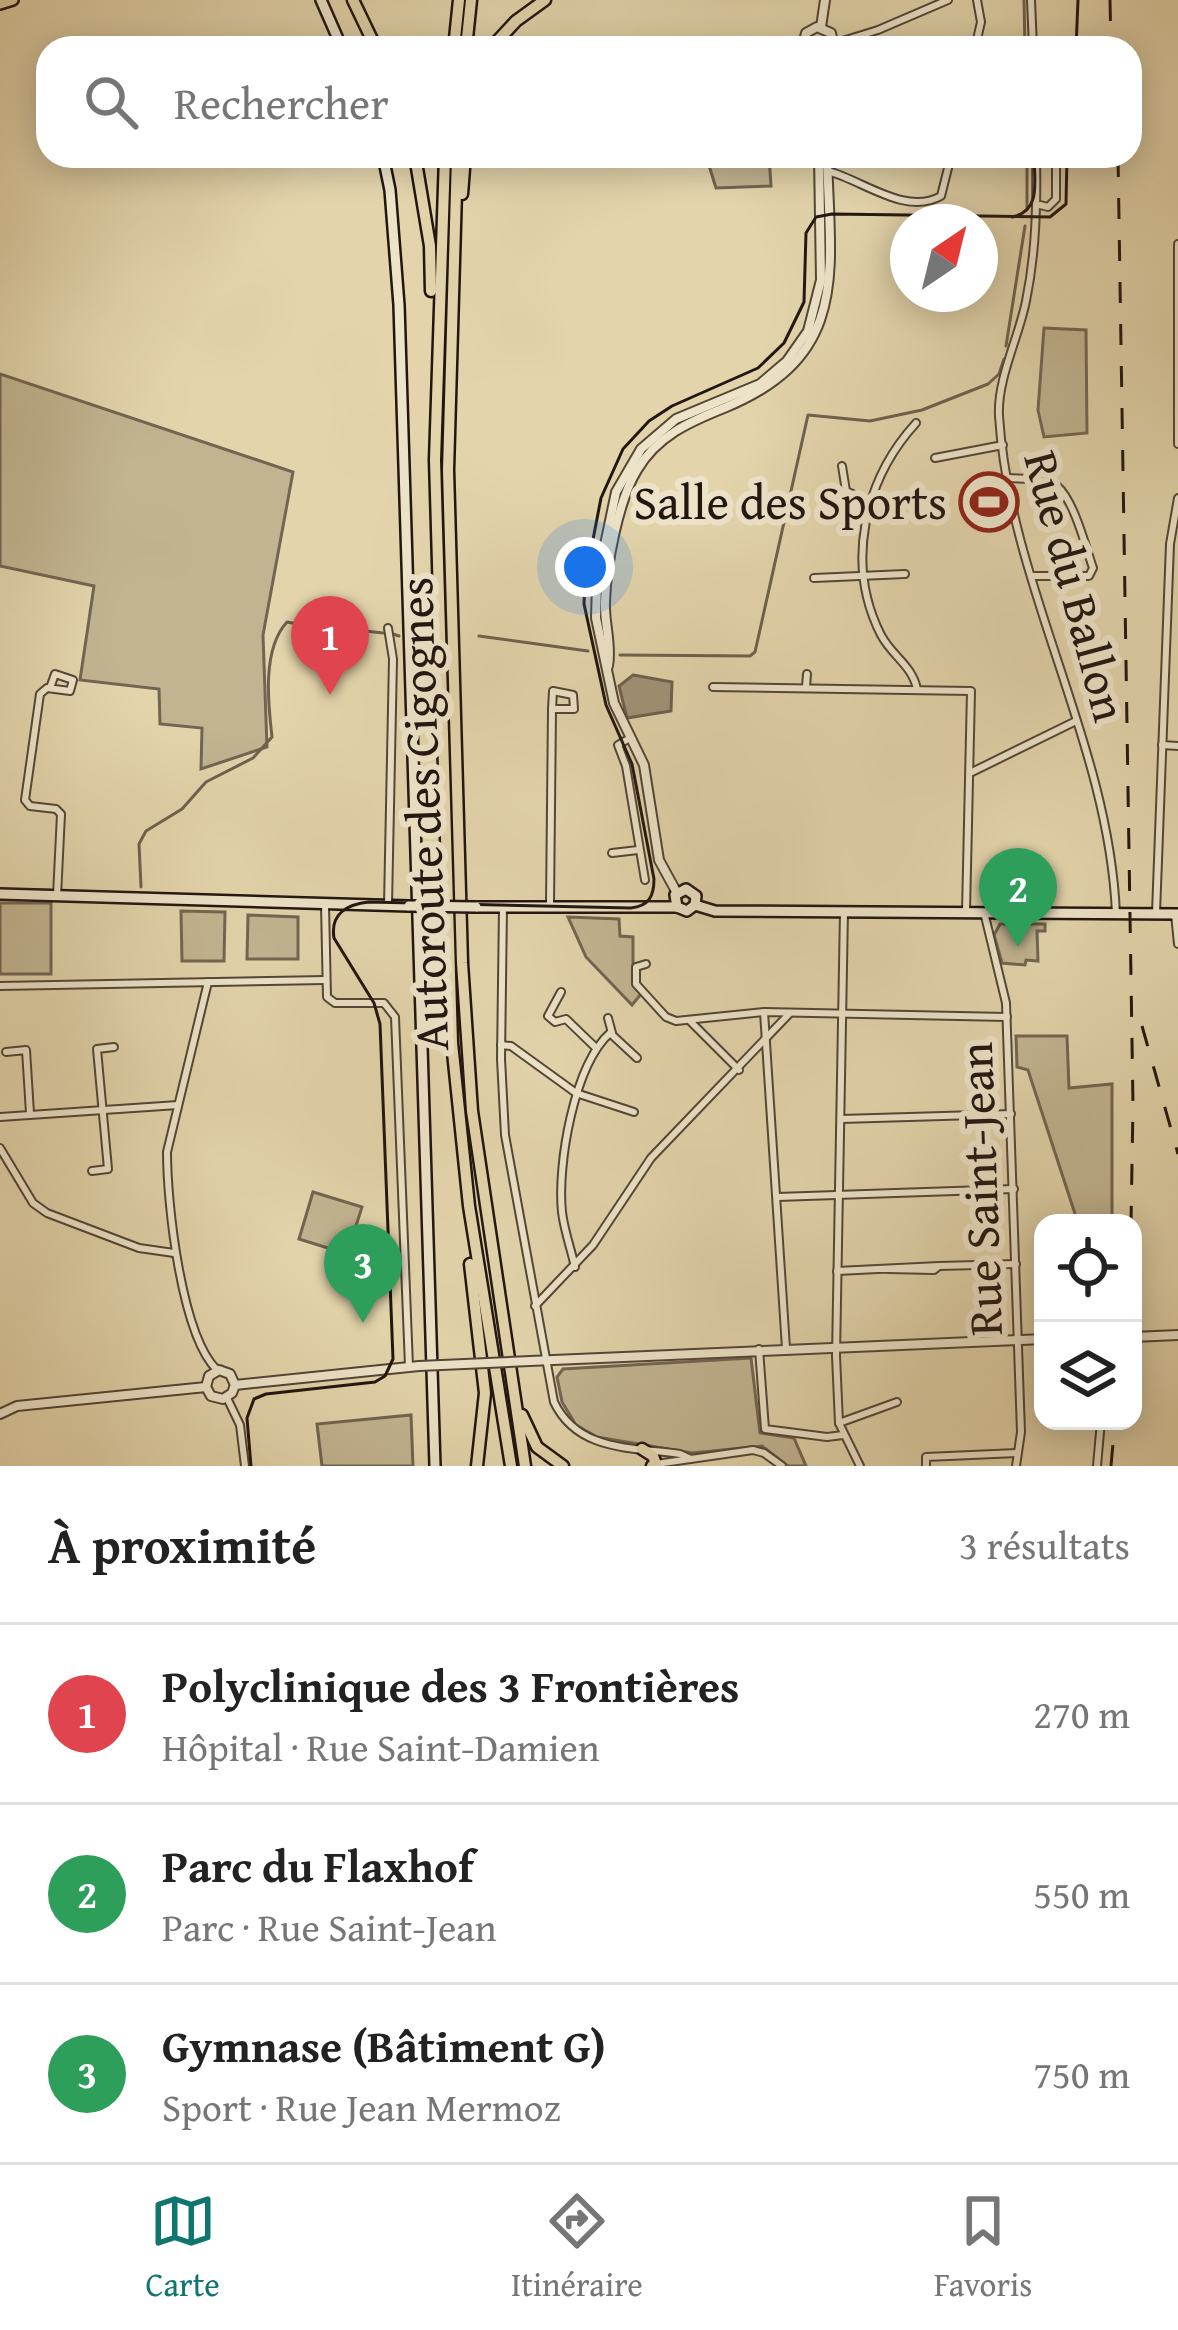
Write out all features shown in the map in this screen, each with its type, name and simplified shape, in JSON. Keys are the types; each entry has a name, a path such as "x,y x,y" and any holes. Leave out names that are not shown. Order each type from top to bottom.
{"highway":[{"path":"353,0 370,36"},
{"path":"455,36 459,0"},
{"path":"467,36 471,0"},
{"path":"502,36 545,0"},
{"path":"418,168 436,323"},
{"name":"Autoroute des Cigognes","path":"444,168 436,323 438,664 448,957 469,1206 511,1466"},
{"name":"Autoroute des Cigognes","path":"460,168 452,243 448,470 462,964 472,1112 526,1466"},
{"path":"469,1206 468,1248 485,1393 476,1466"},
{"path":"509,1371 530,1436 548,1458 563,1466"},
{"path":"642,1449 653,1456 654,1465"}],"main road":[{"path":"0,4 13,0"},
{"path":"321,0 337,36"},
{"path":"385,168 399,305 435,1466"},
{"path":"677,907 677,893 692,891 695,905"},
{"path":"0,894 476,908 677,907 687,911 695,905"},
{"path":"695,905 715,911 1177,914"}],"street":[{"path":"821,27 825,0"},
{"path":"861,36 948,0"},
{"path":"977,0 978,36"},
{"path":"1031,0 1032,36"},
{"path":"821,27 832,36"},
{"path":"805,36 821,27"},
{"path":"677,893 659,860 644,765 614,704 596,598 622,477 641,448 664,427 760,384 799,347 815,314 821,280 823,168"},
{"path":"608,667 607,585 634,473 670,433 764,392 778,381 819,327 828,292 827,168"},
{"path":"828,172 910,204 926,205 941,196 948,168"},
{"path":"1037,168 1040,205 1048,207 1056,199 1056,168"},
{"name":"Rue du Ballon","path":"1040,205 1025,305 999,412 1008,478 1031,576 1076,722 1112,868 1116,914"},
{"path":"1178,244 1178,444"},
{"path":"916,423 887,461 870,501 863,540 865,579 881,635 910,669 917,689"},
{"path":"935,458 1003,445"},
{"path":"842,466 846,491 870,501"},
{"path":"1008,478 1053,483 1059,488 1093,568 1089,576 1031,576"},
{"path":"1156,914 1170,544 1178,498"},
{"path":"814,578 905,574"},
{"path":"388,628 393,659 388,905"},
{"path":"806,674 806,687"},
{"path":"713,687 969,690 973,696 972,772 966,912"},
{"path":"50,688 40,694 25,800 30,806 61,814 57,896"},
{"path":"550,908 552,710 553,691 573,695 574,710 552,710"},
{"path":"972,772 1076,722"},
{"path":"630,738 618,745 626,766 645,880"},
{"path":"1162,745 1178,746"},
{"path":"612,853 638,850"},
{"path":"325,904 327,997 335,1004 391,1006 414,1366"},
{"path":"503,907 505,1135 554,1402 573,1430 601,1443 691,1459"},
{"path":"844,911 836,1346 839,1423 860,1466"},
{"name":"Rue Saint-Jean","path":"984,912 1007,1017 1022,1432 1016,1466"},
{"path":"1177,914 1178,944"},
{"path":"646,964 636,967 638,986 666,1017 689,1020 764,1012 1007,1017"},
{"path":"0,986 325,980"},
{"path":"206,1387 212,1369 197,1337 174,1253 167,1152 208,982"},
{"path":"561,992 548,1016 555,1022 566,1019 595,1047"},
{"path":"764,1012 786,1348"},
{"path":"535,1306 575,1267 642,1168 790,1013"},
{"path":"608,1018 612,1033 637,1058"},
{"path":"689,1020 739,1070"},
{"path":"575,1267 562,1202 577,1093 595,1047 612,1033"},
{"path":"501,1045 511,1046 577,1093 634,1112"},
{"path":"92,1171 108,1169 97,1048 113,1047"},
{"path":"6,1052 26,1051 30,1113"},
{"path":"0,1117 178,1105"},
{"path":"839,1120 1011,1114"},
{"path":"0,1148 33,1203 47,1213 139,1248 174,1253"},
{"path":"776,1197 1014,1189"},
{"path":"837,1271 1016,1264"},
{"path":"1142,1337 1178,1335"},
{"path":"235,1385 414,1366 1034,1339"},
{"path":"759,1349 765,1430 843,1436"},
{"path":"212,1369 230,1374 235,1385"},
{"path":"227,1398 235,1385"},
{"path":"206,1387 214,1398 227,1398"},
{"path":"0,1414 17,1406 206,1387"},
{"path":"227,1398 241,1425 245,1466"},
{"path":"839,1423 897,1402"},
{"path":"1096,1466 1100,1430"},
{"path":"654,1465 753,1450 782,1466"},
{"path":"926,1466 926,1457 1018,1453"},
{"path":"937,1456 938,1466"}],"shaded area":[{"path":"710,168 770,168 771,186 716,188"},
{"path":"1044,328 1086,330 1087,433 1044,437 1038,410"},
{"path":"0,374 293,472 263,635 267,747 201,769 202,728 160,724 159,689 80,680 94,586 0,566"},
{"path":"633,675 672,682 671,711 627,718 619,686"},
{"path":"0,903 51,903 51,974 0,974"},
{"path":"181,911 225,912 224,961 182,961"},
{"path":"248,915 298,917 298,959 247,959"},
{"path":"568,917 619,919 620,936 633,937 633,985 641,994 632,1005 586,957"},
{"path":"1000,924 1045,924 1045,931 1037,931 1038,961 1002,963 994,935"},
{"path":"1016,1036 1067,1036 1069,1088 1112,1084 1112,1214 1075,1214 1028,1070 1017,1067"},
{"path":"313,1192 362,1207 347,1254 299,1239"},
{"path":"751,1358 760,1433 794,1438 806,1466 788,1466 762,1446 692,1453 597,1437 576,1425 562,1402 557,1377 563,1369"},
{"path":"411,1415 413,1466 322,1466 317,1424"}],"waterway":[{"path":"1024,0 1025,36"},
{"path":"1027,168 1027,207"},
{"path":"1006,346 1025,226"},
{"path":"620,655 750,656 755,652 808,415 870,421 922,410 988,384 999,374 1004,359"},
{"path":"141,887 139,844 146,831 182,809 206,782 253,758 272,737 269,677 274,647 287,622 308,626"},
{"path":"319,626 383,633"},
{"path":"393,634 399,636"},
{"path":"479,636 588,651"}],"tram line":[{"path":"1076,36 1078,0"},
{"path":"1012,217 1022,214 1032,201 1034,168"},
{"path":"251,1466 247,1418 254,1399 375,1382 385,1376 393,1359 380,1024 374,1003 334,938 338,917 347,908 369,902 631,908 651,895 654,879 632,764 606,705 584,604 601,498 623,449 649,421 758,368 784,343 804,302 806,233 816,217 1050,217 1066,204 1067,168"}],"railway":[{"path":"1110,0 1111,36"},
{"path":"1118,168 1131,1214"},
{"path":"1142,1026 1178,1154"},
{"path":"1111,1466 1114,1430"}],"place":[{"name":"Salle des Sports","path":"989,502"},
{"name":"Polyclinique des 3 Frontières","path":"330,695"},
{"name":"Parc du Flaxhof","path":"1018,947"},
{"name":"Gymnase (Bâtiment G)","path":"363,1323"}]}
